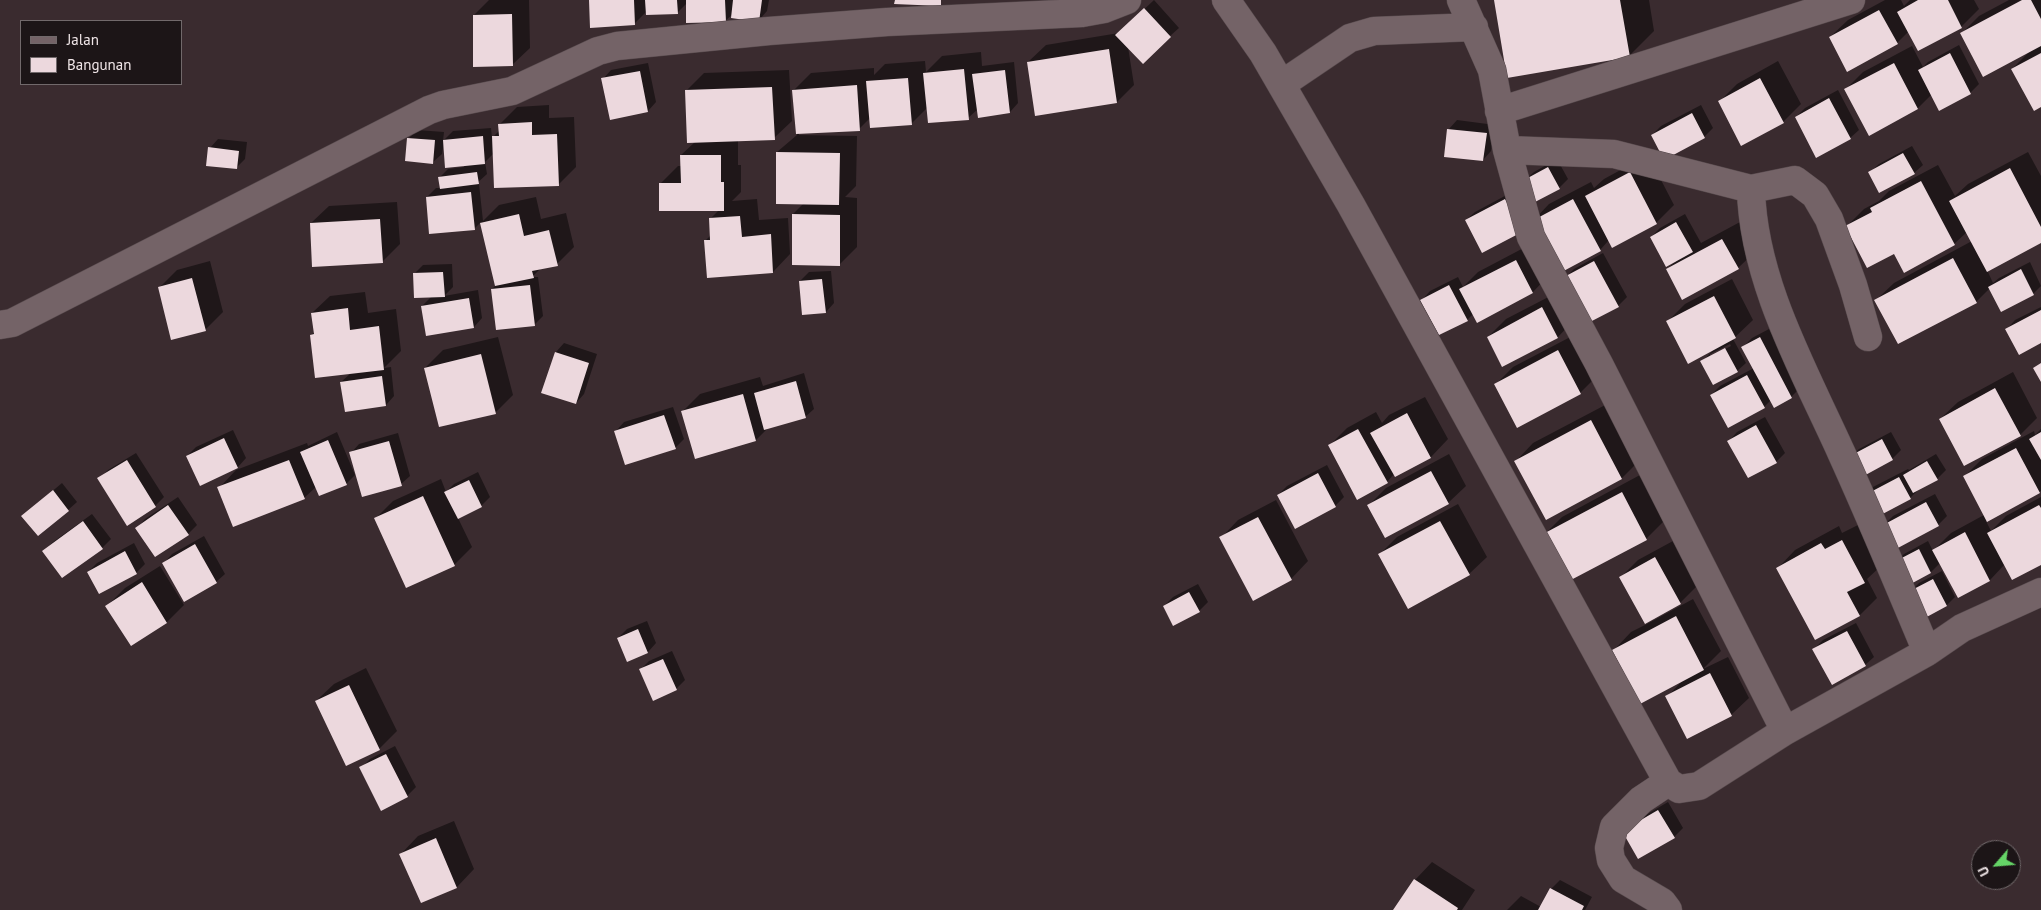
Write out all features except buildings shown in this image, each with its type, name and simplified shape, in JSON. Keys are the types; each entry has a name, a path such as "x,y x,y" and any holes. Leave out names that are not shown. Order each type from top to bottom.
{"street":[{"path":"0,325 12,323 429,110 443,105 512,91 598,51 617,46 769,31 887,22 1082,13 1104,9 1127,0"},
{"path":"1226,0 1263,52 1291,78 1394,282 1668,782 1679,789 1699,786 1785,731 1927,652 1962,628 2041,592"},
{"path":"1461,0 1492,70 1507,150 1530,238 1599,364 1785,731"},
{"path":"1499,111 1851,0"},
{"path":"1291,78 1350,38 1374,30 1474,27"},
{"path":"1507,150 1614,154 1752,189 1795,180 1816,195 1828,219 1853,284 1868,337"},
{"path":"1752,189 1752,214 1757,243 1782,323 1875,525 1927,652"},
{"path":"1668,782 1641,800 1614,827 1609,848 1611,860 1623,879 1662,902 1668,910"}]}
